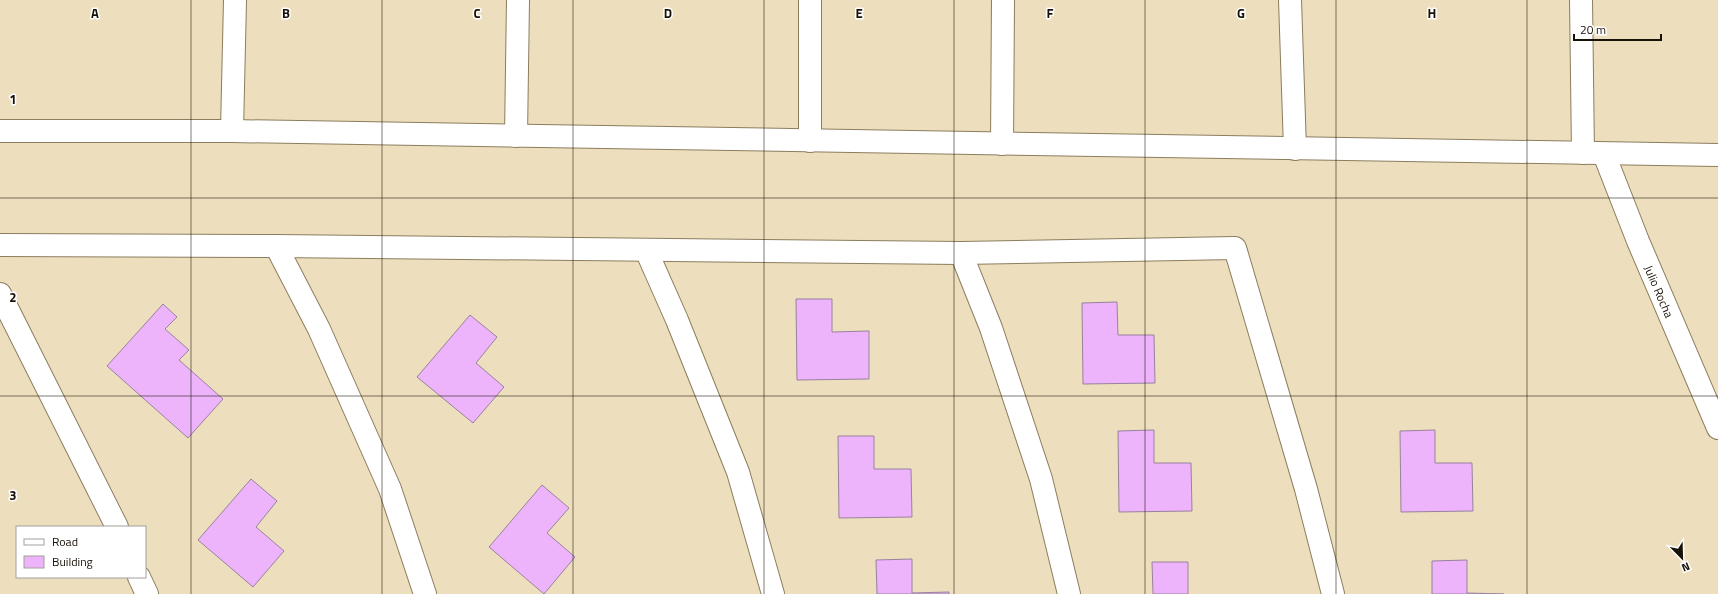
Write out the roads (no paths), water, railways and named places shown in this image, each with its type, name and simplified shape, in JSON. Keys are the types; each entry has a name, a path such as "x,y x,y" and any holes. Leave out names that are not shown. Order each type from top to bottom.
{"street":[{"path":"232,132 235,0"},
{"path":"516,136 518,0"},
{"path":"810,0 810,141"},
{"path":"1002,144 1003,0"},
{"path":"1290,0 1295,149"},
{"name":"Julio Rocha","path":"1581,0 1594,153 1638,242 1718,428"},
{"path":"0,131 232,132 1718,155"},
{"path":"0,245 276,246 961,253 1235,248 1306,489 1333,594"},
{"path":"276,246 319,329 390,489 425,594"},
{"path":"646,250 677,320 738,472 773,594"},
{"path":"961,253 991,328 1041,479 1070,594"},
{"path":"0,294 116,526"},
{"path":"140,578 147,594"}]}
